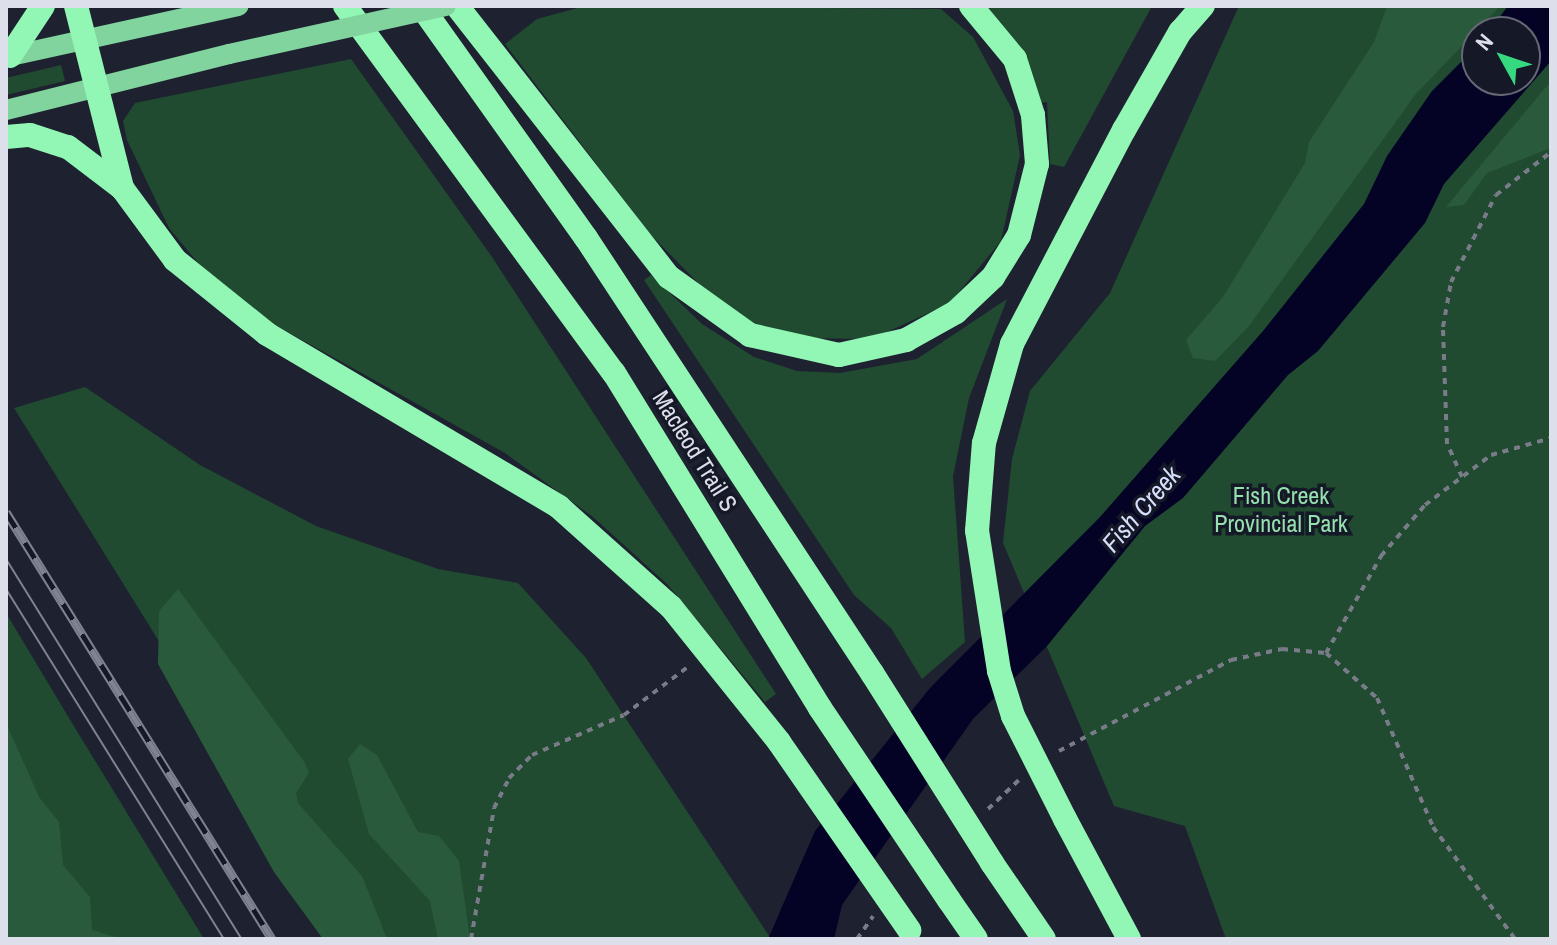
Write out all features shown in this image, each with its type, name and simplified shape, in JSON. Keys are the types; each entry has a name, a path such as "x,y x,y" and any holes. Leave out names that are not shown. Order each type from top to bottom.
{"highway":[{"path":"8,56 43,6"},
{"path":"76,6 90,39 97,87 122,188"},
{"name":"Macleod Trail S","path":"345,6 614,373 820,708 976,939"},
{"path":"457,6 669,277 750,335 839,355 906,340 956,312 993,277 1019,235 1037,164 1033,115 1015,59 971,6"},
{"path":"1129,939 1065,819 1005,690 979,581 977,531 984,443 1012,344 1180,32 1188,6"},
{"path":"1180,32 1203,6"},
{"name":"Macleod Trail S","path":"410,11 586,238 1044,939"},
{"path":"6,137 30,135 68,147 122,188 175,260 220,300 559,507 671,607 707,650 779,742 912,935"}],"main road":[{"path":"8,56 238,6"},
{"path":"6,110 410,11 446,6"}],"path":[{"path":"1462,477 1447,444 1443,327 1451,282 1496,195 1551,152"},
{"path":"1326,653 1381,556 1462,477 1491,455 1551,438"},
{"path":"1049,757 1231,660 1282,649 1326,653 1377,698 1433,827 1515,939"},
{"path":"471,939 494,808 509,778 551,743 646,702 707,650"},
{"path":"1013,785 1025,775"}],"green space":[{"path":"585,6 941,9 973,37 1013,111 1020,155 1001,241 950,303 872,339 795,338 747,321 717,302 649,233 505,44 537,19"},
{"path":"981,6 1152,6 1064,167 1050,164 1047,102 1040,103"},
{"name":"Fish Creek Provincial Park","path":"1239,6 1551,6 1551,939 1226,939 1185,826 1114,806 1003,543 1012,459 1030,391 1110,293"},
{"path":"1387,6 1500,6 1490,16 1461,16 1461,47 1415,95 1249,326 1215,361 1193,358 1186,340 1223,297 1305,163 1309,142 1374,42"},
{"path":"351,59 492,257 776,694 765,702 667,584 593,517 505,453 261,317 204,270 169,228 127,140 123,121 135,103"},
{"path":"61,65 65,81 6,95 6,78"},
{"path":"1551,81 1551,148 1487,173 1464,205 1446,207 1541,96"},
{"path":"651,275 702,324 754,357 797,371 840,373 917,359 1007,299 969,398 953,476 965,642 922,679 891,628 854,595 644,280"},
{"path":"85,387 200,465 316,526 438,569 518,583 586,658 771,939 344,939 14,408"},
{"path":"178,589 305,763 309,773 296,793 298,803 362,876 387,939 323,939 274,872 158,664 159,611"},
{"path":"6,613 72,723 204,939 6,939"},
{"path":"6,723 39,797 59,822 63,865 90,897 92,930 122,939 6,939"},
{"path":"360,744 377,755 418,832 439,836 459,861 470,939 438,939 430,901 369,834 348,759"}],"water":[{"path":"1508,6 1551,6 1551,61 1541,72 1541,16 1500,16"},
{"name":"Fish Creek","path":"1461,62 1461,96 1521,96 1444,184 1425,223 1318,351 1288,375 1183,498 1145,526 1047,646 973,719 842,905 834,939 768,939 815,831 930,688 1100,517 1263,331 1364,204 1387,156 1432,91"}],"tram line":[{"path":"6,559 242,939"},
{"path":"6,589 224,939"}],"railway":[{"path":"6,512 272,939"}]}
